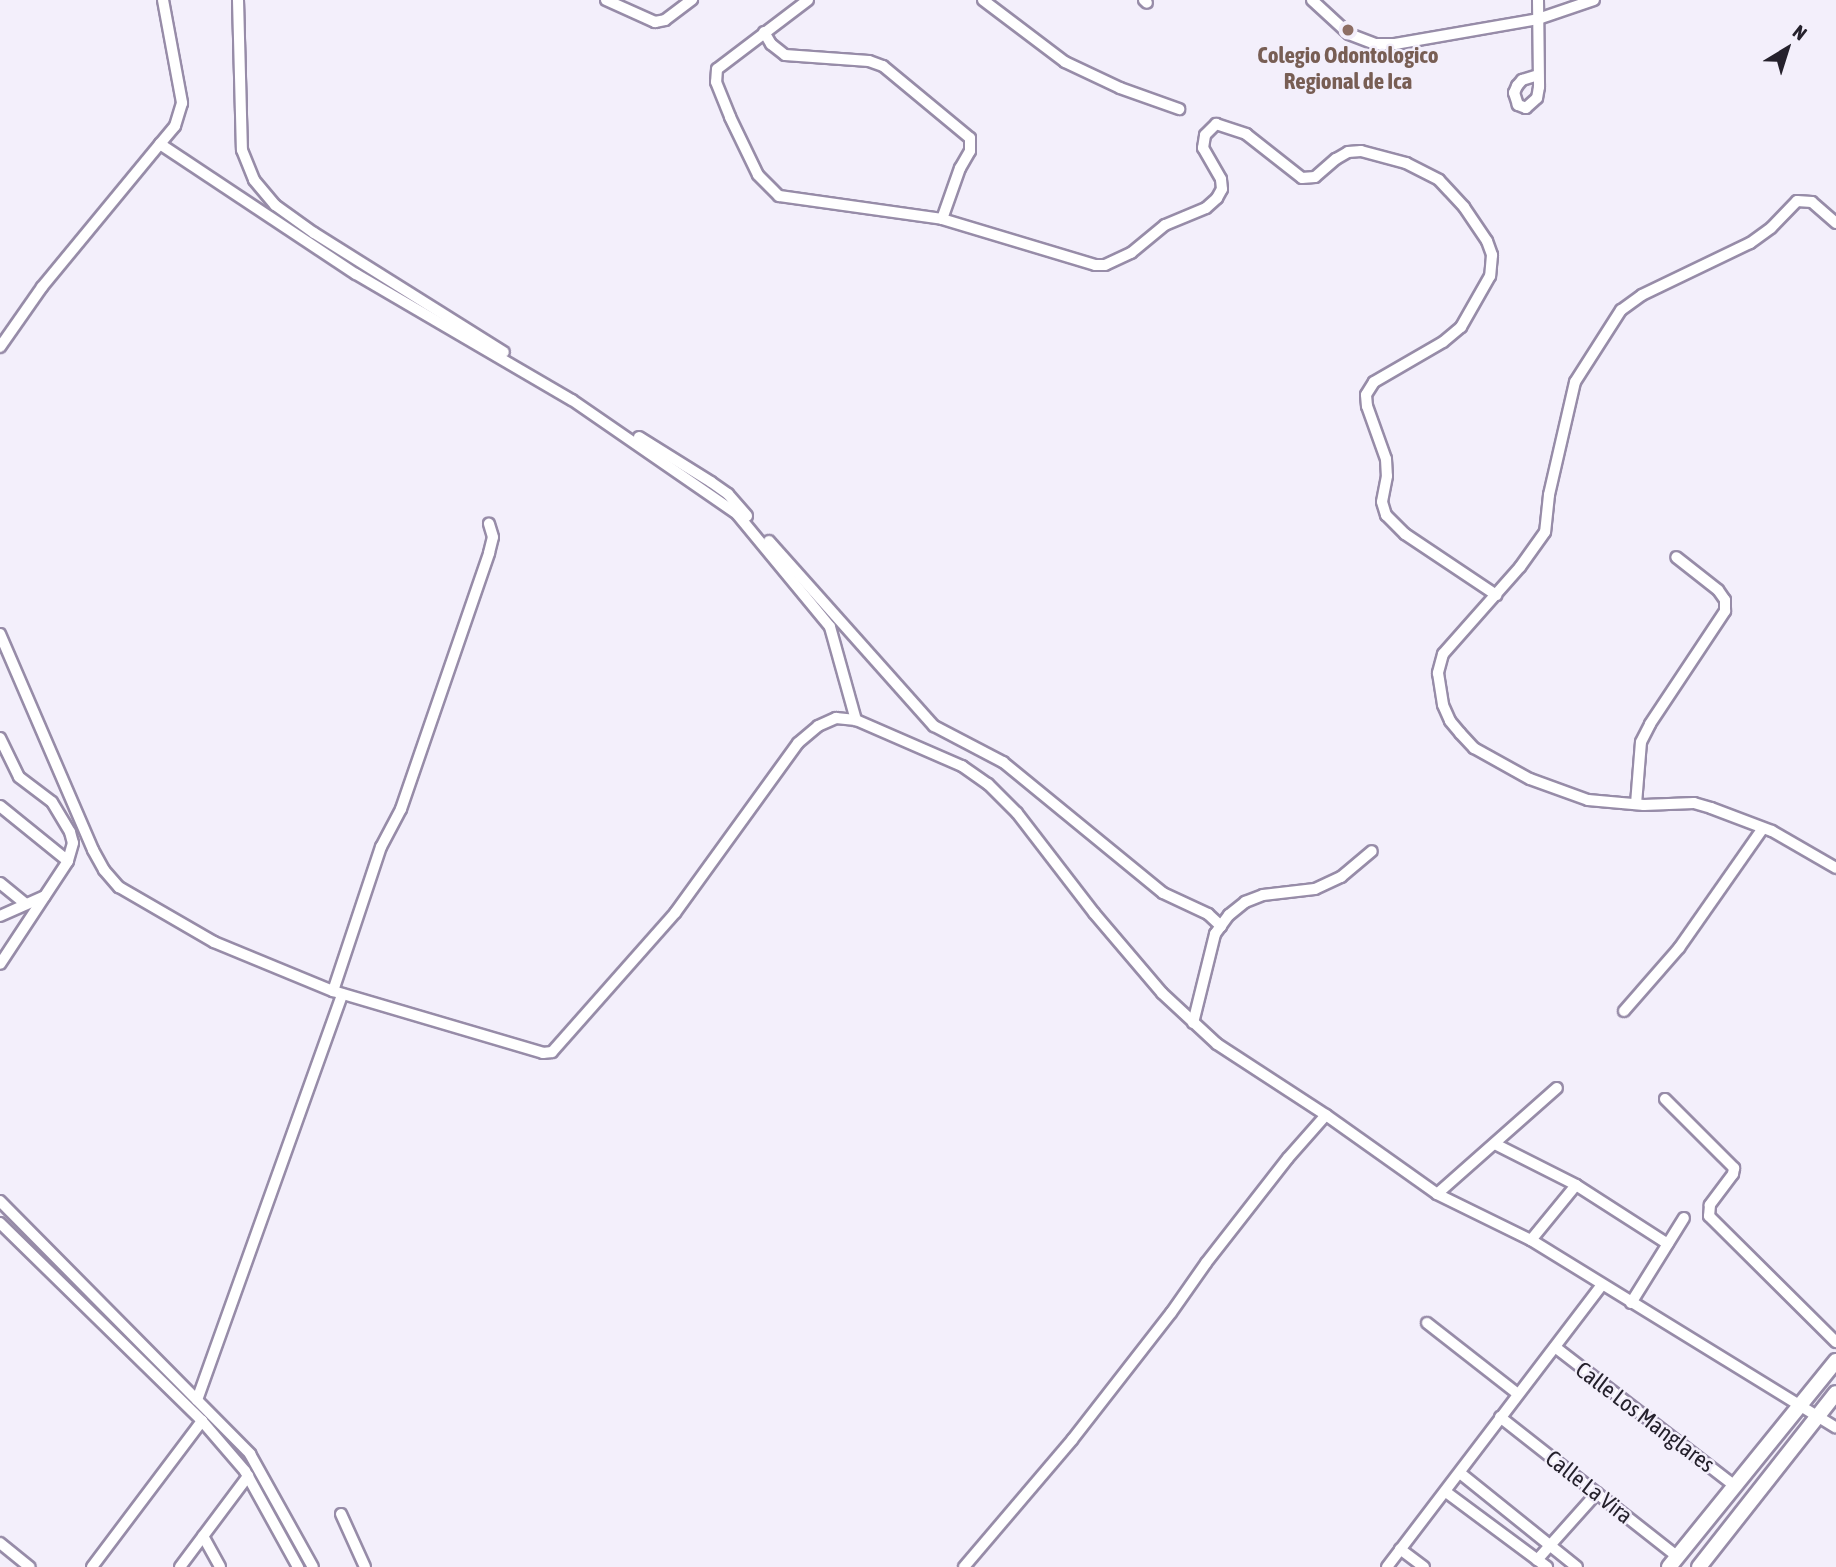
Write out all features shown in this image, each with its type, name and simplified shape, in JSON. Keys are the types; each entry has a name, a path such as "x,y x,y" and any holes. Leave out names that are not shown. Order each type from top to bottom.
{"street":[{"path":"0,347 42,287 175,126 182,103 163,0"},
{"path":"238,0 242,150 254,180 275,205 314,233 720,488 934,726 1003,762 1163,893 1208,914 1221,926"},
{"path":"606,0 655,22 665,20 692,0"},
{"path":"807,0 727,59 718,69 716,82 758,175 779,196 799,201 942,219 1084,263 1105,265 1131,253 1165,225 1206,208 1217,198 1222,189 1221,180 1203,148 1205,135 1216,124 1246,134 1302,178 1315,177 1348,152 1360,151 1406,163 1439,180 1471,216 1487,241 1492,255 1490,276 1461,327 1443,342 1374,382 1366,395 1367,405 1386,459 1382,502 1386,515 1405,534 1496,595"},
{"path":"983,0 1065,62 1120,88 1179,109"},
{"path":"1312,0 1343,29 1375,44 1395,44 1538,19 1594,0"},
{"path":"1538,0 1538,75"},
{"path":"764,32 771,44 785,55 869,61 883,66 970,138 970,152 960,168 942,219"},
{"path":"160,144 356,275 572,400 737,514 830,627 856,720"},
{"path":"1836,223 1812,202 1797,201 1771,228 1751,243 1642,295 1621,310 1592,353 1572,395 1562,448 1549,495 1545,532 1496,595 1438,662 1439,688 1450,721 1474,748 1530,779 1588,800 1636,804 1694,803 1763,828 1836,868"},
{"path":"197,1400 337,993 381,847 401,809 489,552 493,537 489,524"},
{"path":"1636,804 1642,742 1650,724 1725,611 1724,600 1718,590 1676,557"},
{"path":"0,634 93,850 104,870 119,887 214,942 337,993 543,1054 552,1052 675,913 798,743 818,726 836,718 856,720 962,766 995,790 1017,813 1162,993 1217,1044 1326,1115 1437,1194 1531,1240 1836,1428"},
{"path":"0,738 19,777 51,802 64,822 72,844 68,861 0,964"},
{"path":"0,806 68,861"},
{"path":"1624,1011 1679,948 1763,828"},
{"path":"1193,1023 1215,934 1245,902 1264,895 1315,889 1341,877 1372,850"},
{"path":"0,883 26,904"},
{"path":"0,916 45,896"},
{"path":"1437,1194 1557,1088"},
{"path":"1665,1100 1734,1168 1733,1174 1710,1205 1709,1216 1836,1342"},
{"path":"964,1567 1072,1440 1238,1221 1326,1115"},
{"path":"1494,1144 1576,1185 1668,1244"},
{"path":"1531,1240 1576,1185"},
{"path":"0,1201 255,1461 313,1567"},
{"path":"1631,1303 1684,1218"},
{"path":"0,1223 202,1421 248,1476 298,1567"},
{"path":"1387,1567 1602,1285"},
{"path":"1427,1323 1518,1394"},
{"name":"Calle Los Manglares","path":"1555,1348 1735,1486"},
{"path":"1673,1562 1836,1361"},
{"path":"1699,1567 1836,1393"},
{"name":"Calle La Vira","path":"1500,1417 1597,1493 1673,1562"},
{"path":"92,1567 202,1421"},
{"path":"1460,1473 1577,1567"},
{"path":"180,1567 248,1476"},
{"path":"1446,1492 1542,1563 1550,1545 1597,1493"},
{"path":"341,1514 365,1567"},
{"path":"203,1536 220,1567"},
{"path":"0,1543 30,1567"},
{"path":"1400,1549 1424,1567"}],"place":[{"name":"Colegio Odontologico Regional de Ica","path":"1348,30"}]}
